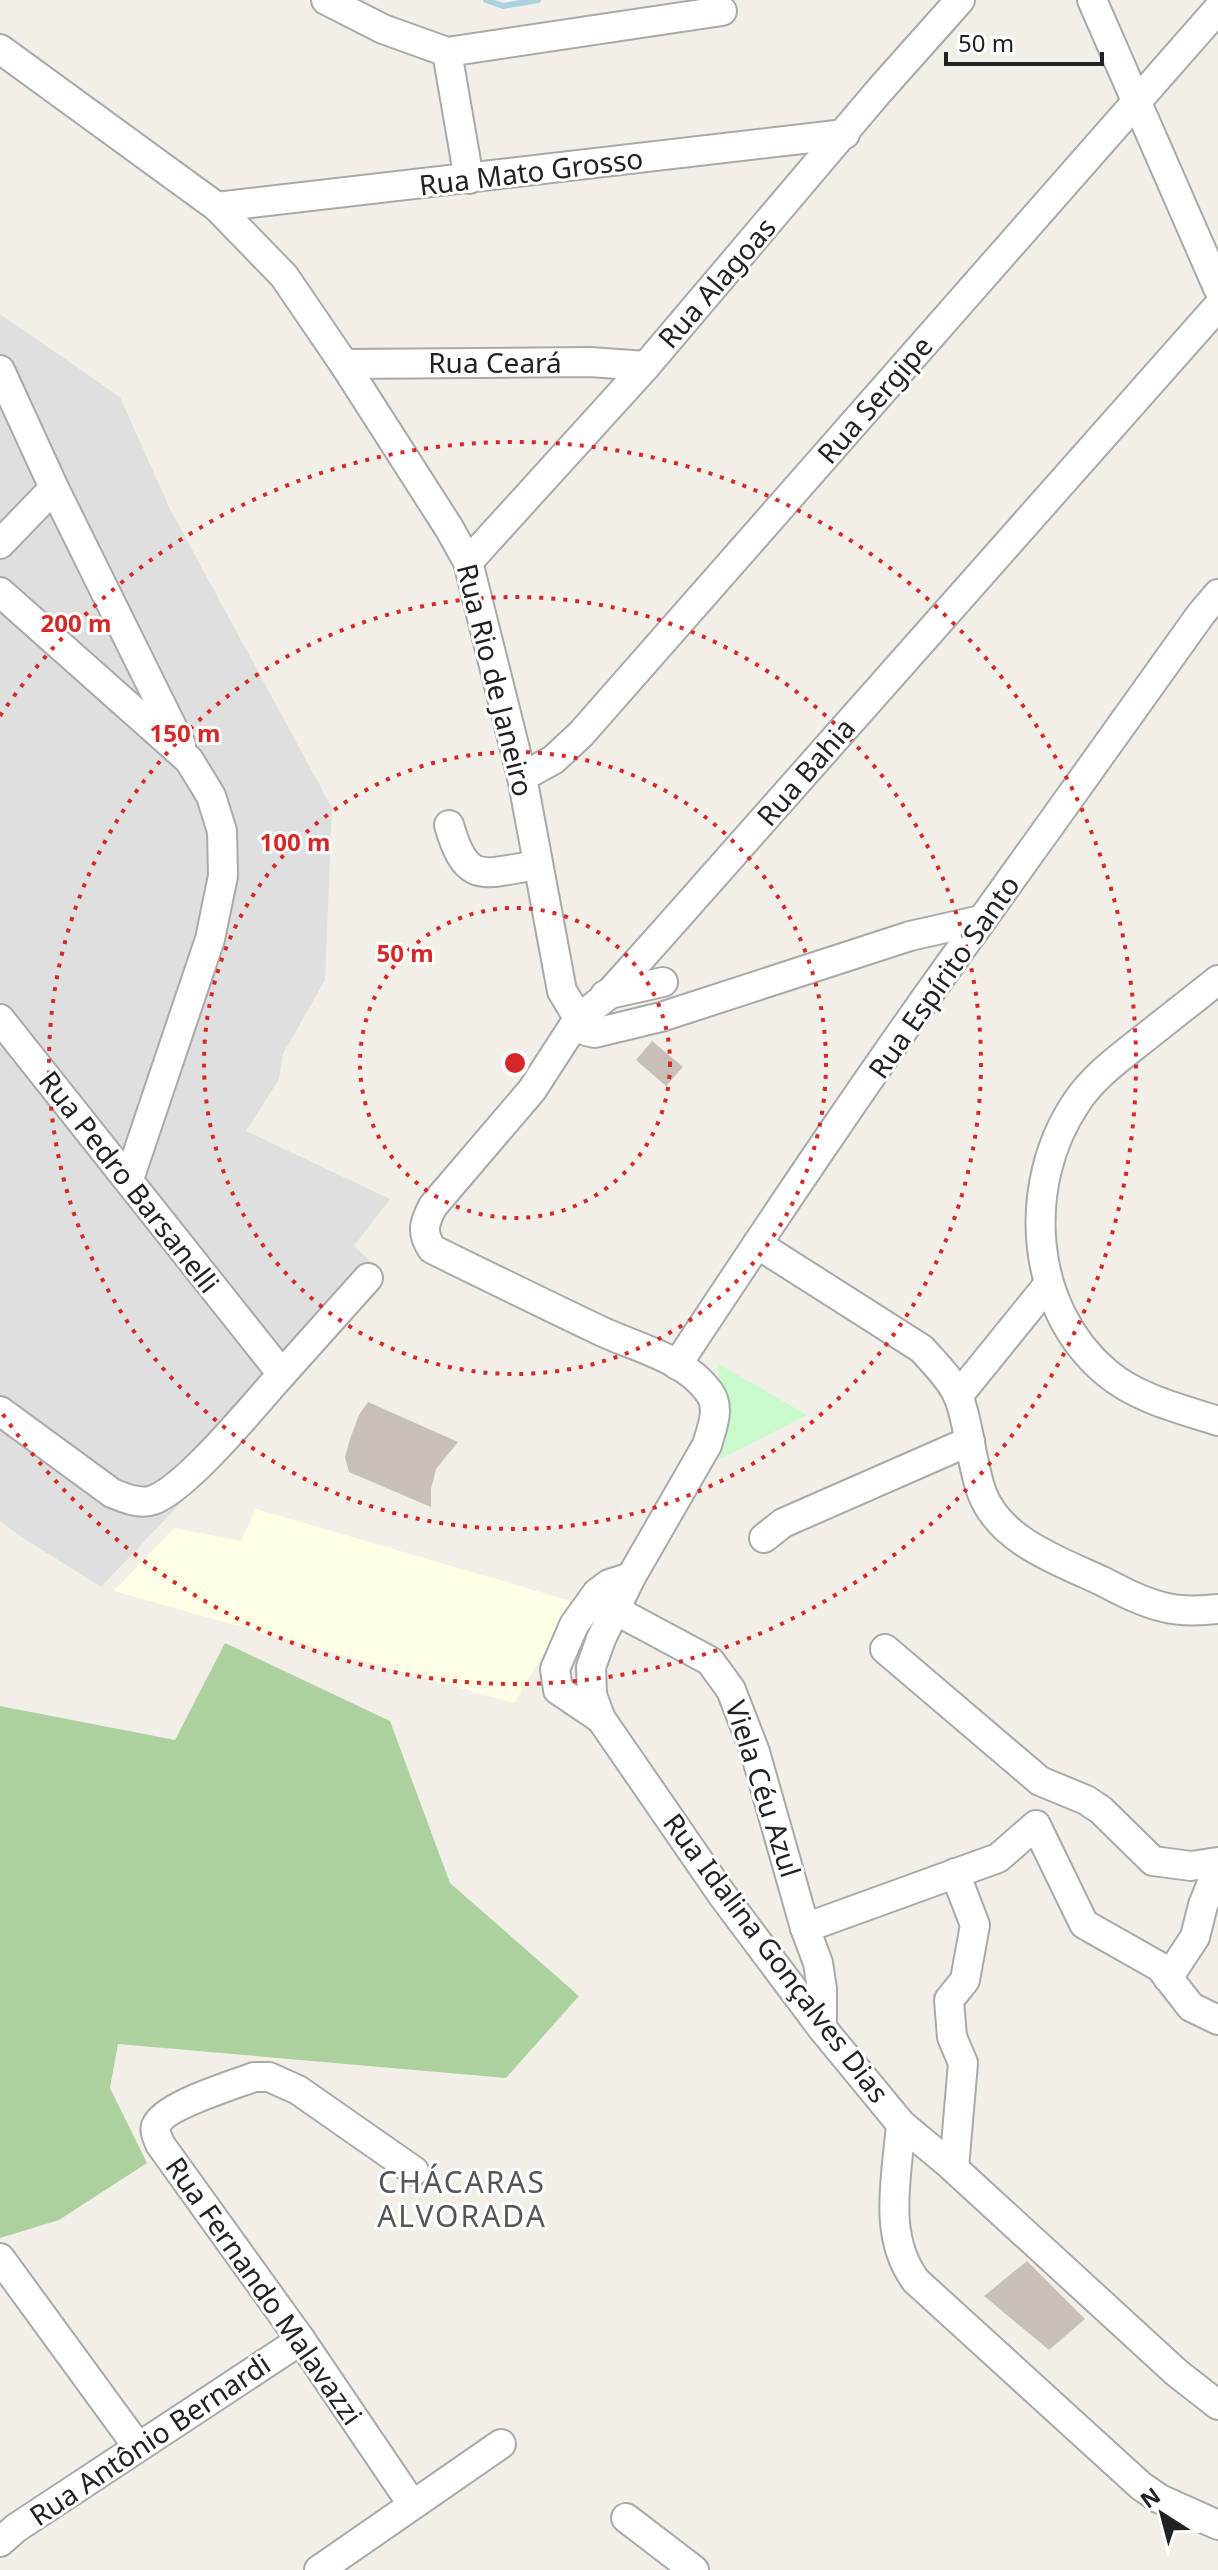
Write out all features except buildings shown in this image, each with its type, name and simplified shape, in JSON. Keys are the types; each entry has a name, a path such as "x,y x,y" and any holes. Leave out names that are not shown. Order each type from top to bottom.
{"street":[{"path":"326,0 383,29 447,52 722,11"},
{"name":"Rua Alagoas","path":"468,562 646,366 960,0"},
{"path":"1092,0 1218,288"},
{"name":"Rua Sergipe","path":"522,777 553,760 581,734 1218,9"},
{"name":"Rua Rio de Janeiro","path":"0,49 217,207 284,276 344,364 468,562 522,777 560,980 567,1002 578,1019"},
{"path":"447,52 469,179"},
{"name":"Rua Mato Grosso","path":"217,207 845,134"},
{"name":"Rua Bahia","path":"677,1365 432,1249 424,1236 424,1222 433,1206 532,1090 578,1019 607,996 1218,306"},
{"name":"Rua Ceará","path":"344,364 590,362 646,366"},
{"path":"0,370 54,488 189,760 211,796 222,831 223,876 210,939 129,1179"},
{"path":"0,544 54,488"},
{"path":"0,592 189,760"},
{"name":"Rua Espírito Santo","path":"677,1365 981,920 1212,608"},
{"path":"449,825 455,847 466,866 479,871 538,865"},
{"path":"578,1019 586,1031 595,1033 661,1017 910,936 981,920"},
{"path":"661,1017 665,931"},
{"path":"560,980 587,994 607,996 663,982"},
{"path":"1218,980 1103,1071 1077,1100 1057,1134 1045,1179 1040,1221 1047,1286 1083,1350 1109,1375 1157,1401 1218,1421"},
{"name":"Rua Pedro Barsanelli","path":"0,1019 282,1374"},
{"path":"757,1244 922,1349 958,1396 982,1494 997,1517 1037,1551 1132,1596 1163,1607 1192,1611 1218,1609"},
{"path":"0,1411 112,1493 131,1501 151,1502 175,1488 368,1278"},
{"path":"958,1396 1047,1286"},
{"path":"631,1577 707,1445 714,1420 715,1402 708,1391 677,1365"},
{"path":"764,1538 783,1523 970,1441"},
{"name":"Rua Idalina Gonçalves Dias","path":"631,1577 591,1667 592,1695 601,1719 723,1896 822,2028 901,2124 954,2168 1177,2373 1218,2405"},
{"name":"Rua Idalina Gonçalves Dias","path":"601,1719 558,1690 555,1669 574,1625 597,1593 609,1584 631,1577"},
{"name":"Viela Céu Azul","path":"615,1610 710,1661 731,1690 755,1752 805,1928 818,1963 822,2028"},
{"path":"885,1649 1040,1781 1086,1800 1101,1810 1153,1861 1191,1866 1218,1862"},
{"path":"805,1928 998,1858 1036,1825 1084,1924 1160,1967 1191,2007 1218,2020"},
{"path":"1168,1978 1195,1937 1203,1905 1218,1868"},
{"path":"954,2168 963,2063 952,2037 949,2000 965,1980 975,1925 955,1873"},
{"name":"Rua Fernando Malavazzi","path":"412,2504 301,2340 160,2144 155,2132 157,2124 169,2111 254,2077 269,2077 298,2090 414,2171"},
{"path":"901,2124 893,2211 895,2232 903,2263 916,2281 1141,2486 1160,2499 1218,2525"},
{"path":"0,2258 138,2447"},
{"name":"Rua Antônio Bernardi","path":"0,2542 301,2340"},
{"path":"319,2570 501,2444"},
{"path":"626,2518 694,2570"}],"shaded area":[{"path":"0,314 120,397 170,509 332,808 325,980 283,1054 279,1079 246,1131 390,1199 354,1246 383,1273 306,1371 101,1587 0,1521"},
{"path":"256,1509 574,1602 514,1703 114,1591 174,1528 241,1541"}],"green space":[{"path":"717,1363 807,1415 706,1466 724,1412"},
{"path":"225,1643 390,1721 450,1883 579,1996 506,2078 118,2044 110,2088 147,2163 59,2220 0,2238 0,1706 175,1740"}],"waterway":[{"path":"486,0 503,6 538,0"}],"district":[{"name":"CHÁCARAS ALVORADA","path":"462,2200"}]}
